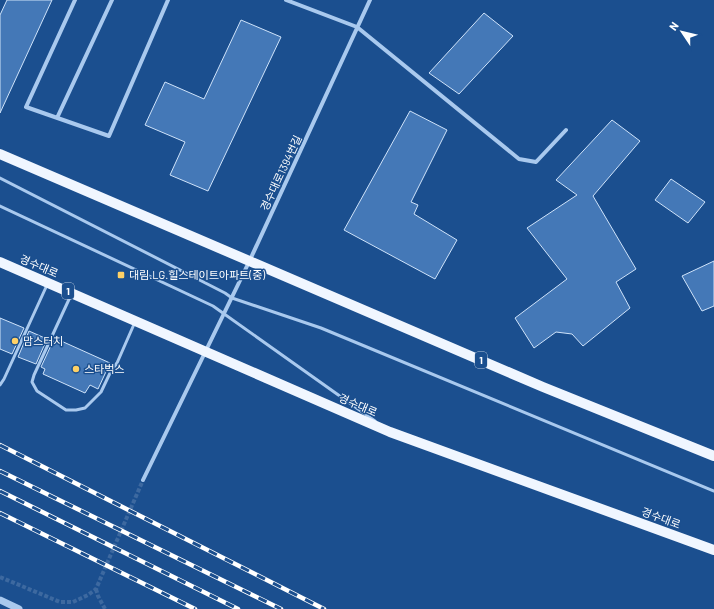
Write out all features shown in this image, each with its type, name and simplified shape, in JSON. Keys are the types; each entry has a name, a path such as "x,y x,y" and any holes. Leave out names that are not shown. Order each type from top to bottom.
{"main road":[{"path":"0,154 249,262"},
{"name":"경수대로","path":"0,262 390,432 714,550"},
{"name":"1","path":"249,262 550,390 714,456"}],"street":[{"path":"75,0 26,106 108,136 168,0"},
{"path":"57,118 112,0"},
{"path":"286,0 357,27 519,159 536,162 566,130"},
{"name":"경수대로1394번길","path":"143,480 232,298 370,0"},
{"path":"0,600 19,609"}],"lane":[{"path":"0,178 226,293 232,298 321,328 714,491"},
{"path":"0,206 207,302 390,432"},
{"path":"0,385 48,283"},
{"path":"72,293 32,382 37,391 66,410 85,408 101,392 111,371 117,363 135,322"}],"building":[{"path":"7,0 52,0 0,113 0,15"},
{"path":"484,13 513,36 459,94 429,73"},
{"path":"241,20 281,37 208,191 170,175 185,142 145,125 165,82 204,99"},
{"path":"410,111 447,130 411,202 418,205 414,214 457,240 435,279 344,230"},
{"path":"612,120 640,141 593,196 636,269 616,282 630,308 583,346 572,334 556,332 534,348 515,318 567,279 527,228 577,195 556,180"},
{"path":"671,179 705,202 688,223 655,200"},
{"path":"714,261 714,306 702,311 682,276"},
{"name":"맘스터치","path":"0,318 24,328 12,354 0,349"},
{"path":"29,331 47,339 36,364 18,357"},
{"name":"스타벅스","path":"59,340 110,363 98,389 90,385 85,393 43,374 45,369 41,367 53,341 57,343"}],"tunnel":[{"path":"0,577 60,602 73,602 88,595 96,589 143,480"},
{"path":"96,589 105,609"}],"railway":[{"path":"0,445 324,609"},
{"path":"0,471 281,609"},
{"path":"0,491 238,609"},
{"path":"0,513 195,609"}],"place":[{"name":"대림.LG.힐스테이트아파트(중)","path":"121,275"},
{"name":"맘스터치","path":"15,341"},
{"name":"스타벅스","path":"76,369"}]}
